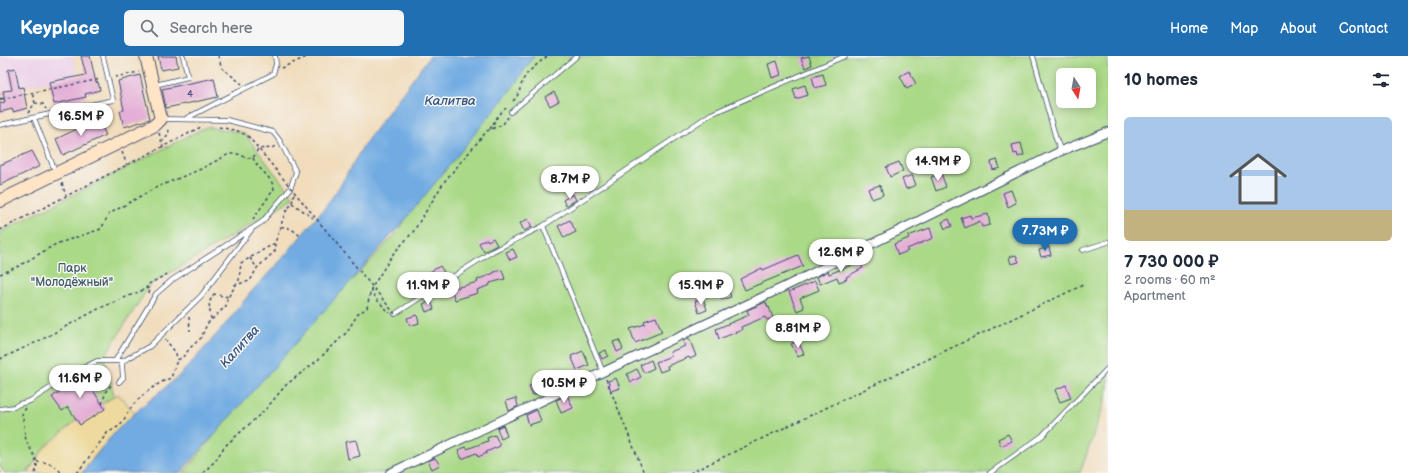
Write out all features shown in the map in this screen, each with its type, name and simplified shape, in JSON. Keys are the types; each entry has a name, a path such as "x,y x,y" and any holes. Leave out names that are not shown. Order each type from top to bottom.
{"street":[{"path":"0,201 158,123 153,85 146,56"},
{"path":"390,473 791,284 1061,151 1108,132"}],"lane":[{"path":"0,125 113,100 103,56"},
{"path":"153,85 188,77 183,56"},
{"path":"185,119 274,74 275,56"},
{"path":"511,112 577,56"},
{"path":"395,314 493,251 544,226 711,114 846,56"},
{"path":"1033,56 1056,139 1061,151"},
{"path":"34,118 56,174"},
{"path":"115,361 156,294 172,280 262,222 278,205 290,189 296,172 280,141 273,132 253,125 227,120 185,119 158,123"},
{"path":"544,226 603,372"},
{"path":"0,409 14,407 19,404 30,402 75,372 96,361 124,361 150,346 206,289 252,229"},
{"path":"1083,250 1108,242"},
{"path":"117,381 122,378 122,365 124,361"},
{"path":"990,473 1042,436 1108,368"}],"path":[{"path":"218,56 222,68 246,88"},
{"path":"274,71 309,56"},
{"path":"203,473 216,460 224,447 265,410 286,385 319,359 346,333 358,314 367,308 371,289 393,254 413,232 444,182 489,130 498,116 519,95 524,77 548,56"},
{"path":"0,94 1,100 143,71"},
{"path":"32,93 35,103"},
{"path":"35,103 43,104 50,114"},
{"path":"26,120 27,114 35,103"},
{"path":"487,132 503,124 511,112"},
{"path":"162,142 169,133 168,125 158,123 163,147"},
{"path":"195,125 209,125"},
{"path":"0,230 204,126"},
{"path":"216,126 238,131 248,136 395,314"},
{"path":"253,158 258,149 272,148 280,141"},
{"path":"119,143 127,165"},
{"path":"0,274 18,267 56,244 100,229 109,214 155,188 201,169 229,154 238,154 247,158 253,158"},
{"path":"253,158 254,162 273,184 274,189 253,219"},
{"path":"56,174 64,186 66,196"},
{"path":"234,286 250,281 257,268 275,251 285,213 292,203 294,194 292,185"},
{"path":"292,203 313,218"},
{"path":"281,227 295,231 300,236"},
{"path":"177,360 182,358 201,338 211,319 226,306 227,300 238,280 241,263 276,243"},
{"path":"250,258 257,268"},
{"path":"0,359 39,341 100,308 146,289 147,285 171,272"},
{"path":"690,473 1085,284"},
{"path":"146,289 148,288 150,290 148,294"},
{"path":"206,289 213,295 229,297"},
{"path":"371,289 376,299 384,308 391,314 395,314"},
{"path":"211,319 208,303 213,295"},
{"path":"189,308 190,331"},
{"path":"77,473 108,432 116,429 125,421 132,407 139,399 160,382 171,378 177,360 176,353 162,335"},
{"path":"603,372 644,473"},
{"path":"102,404 106,391 117,381"},
{"path":"30,402 22,414 26,440 36,457 37,469 35,473"},
{"path":"36,462 46,462 59,470 61,473"}],"shaded area":[{"path":"0,56 73,56 78,76 3,91 0,78"}],"green space":[{"path":"528,56 1108,56 1108,392 1080,473 183,473 290,345 395,235 438,172"},
{"name":"Парк \"Молодёжный\"","path":"206,127 244,133 294,198 150,285 104,357 115,399 40,454 27,473 5,473 0,467 0,232"}],"sand":[{"path":"118,394 135,413 107,442 82,473 28,473 44,448 78,419"}],"water":[{"name":"Калитва","path":"430,56 534,56 513,87 405,220 180,473 82,473 119,428 178,377 194,360 251,292 282,259 326,206 340,186 363,146"}],"building":[{"path":"81,56 90,56 96,83 98,82 100,90 85,94 86,97 54,104 49,82 86,75"},
{"path":"158,56 176,56 178,67 161,70"},
{"path":"809,56 812,65 805,68 801,58"},
{"path":"777,61 781,75 772,78 768,64"},
{"path":"15,68 19,88 23,87 27,108 13,112 12,109 0,112 0,103 5,102 3,91 12,90 8,70"},
{"path":"909,71 916,84 907,89 900,76"},
{"path":"823,74 826,85 815,88 812,77"},
{"path":"140,75 150,119 124,127 120,111 124,110 118,81"},
{"path":"214,78 218,97 166,108 162,89"},
{"path":"805,85 808,95 796,99 793,89"},
{"path":"554,92 559,101 550,106 545,97"},
{"path":"98,119 106,135 63,155 56,139"},
{"path":"1021,143 1024,155 1018,157 1017,153 1014,154 1012,145"},
{"path":"32,151 40,166 0,185 0,165"},
{"path":"997,160 1000,168 993,170 991,162"},
{"path":"899,162 903,171 890,177 886,167"},
{"path":"941,173 946,187 936,191 931,177"},
{"path":"912,175 916,185 906,189 902,179"},
{"path":"591,177 595,186 587,190 583,180"},
{"path":"880,185 883,195 872,199 868,189"},
{"path":"1011,190 1016,203 1008,207 1003,193"},
{"path":"573,194 576,200 566,206 563,200"},
{"path":"988,214 990,225 982,227 980,221 965,228 961,218 970,215 971,218"},
{"path":"528,219 532,227 524,231 520,223"},
{"path":"949,219 952,226 945,229 942,222"},
{"path":"570,220 576,232 564,238 558,226"},
{"path":"930,228 933,238 907,249 908,251 898,255 894,244 909,238 908,236"},
{"path":"493,238 497,245 484,252 479,243"},
{"path":"1049,247 1051,255 1041,257 1039,250"},
{"path":"513,249 517,257 510,260 506,252"},
{"path":"798,255 803,266 745,290 740,279 762,268 763,270"},
{"path":"1016,255 1019,262 1011,264 1009,257"},
{"path":"858,259 863,268 846,277 847,279 839,282 837,277 820,284 817,277 828,271 829,274 852,265 851,263"},
{"path":"440,266 444,272 441,274 444,278 417,294 410,282"},
{"path":"502,270 505,279 490,283 490,285 477,290 478,293 455,300 451,289 478,282 477,280"},
{"path":"709,280 712,289 703,292 699,283"},
{"path":"815,281 819,290 800,298 804,308 797,311 789,292"},
{"path":"728,288 731,297 722,300 718,291"},
{"path":"703,298 707,310 699,313 695,301"},
{"path":"431,301 434,309 426,312 423,304"},
{"path":"766,302 773,318 767,320 765,317 741,327 742,330 719,339 716,329 749,315 747,310"},
{"path":"417,315 419,323 410,326 407,318"},
{"path":"656,317 662,332 635,343 630,329 645,324 644,321"},
{"path":"689,338 696,356 690,359 689,357 667,366 668,369 660,372 656,362 671,356 670,352 685,346 683,341"},
{"path":"619,340 623,349 617,352 613,342"},
{"path":"798,341 804,354 798,357 791,344"},
{"path":"606,350 608,356 602,359 599,353"},
{"path":"583,351 589,365 577,370 571,356"},
{"path":"651,360 654,368 644,373 640,365"},
{"path":"637,369 641,377 631,382 627,374"},
{"path":"87,373 97,387 93,390 105,409 80,425 68,407 62,411 52,397"},
{"path":"557,373 562,386 554,389 553,386 533,395 529,386"},
{"path":"616,378 620,388 611,391 608,381"},
{"path":"1066,385 1071,398 1060,402 1055,390"},
{"path":"567,395 573,408 561,413 556,400"},
{"path":"516,398 518,406 509,411 506,401"},
{"path":"537,410 541,421 529,425 526,415"},
{"path":"503,425 507,436 501,439 497,428"},
{"path":"1008,434 1012,441 1001,446 998,439"},
{"path":"495,435 500,446 478,457 476,453 462,459 458,450 466,447 467,449 488,441 487,438"},
{"path":"356,440 360,456 348,459 345,442"},
{"path":"435,458 440,465 432,469 428,461"}]}
